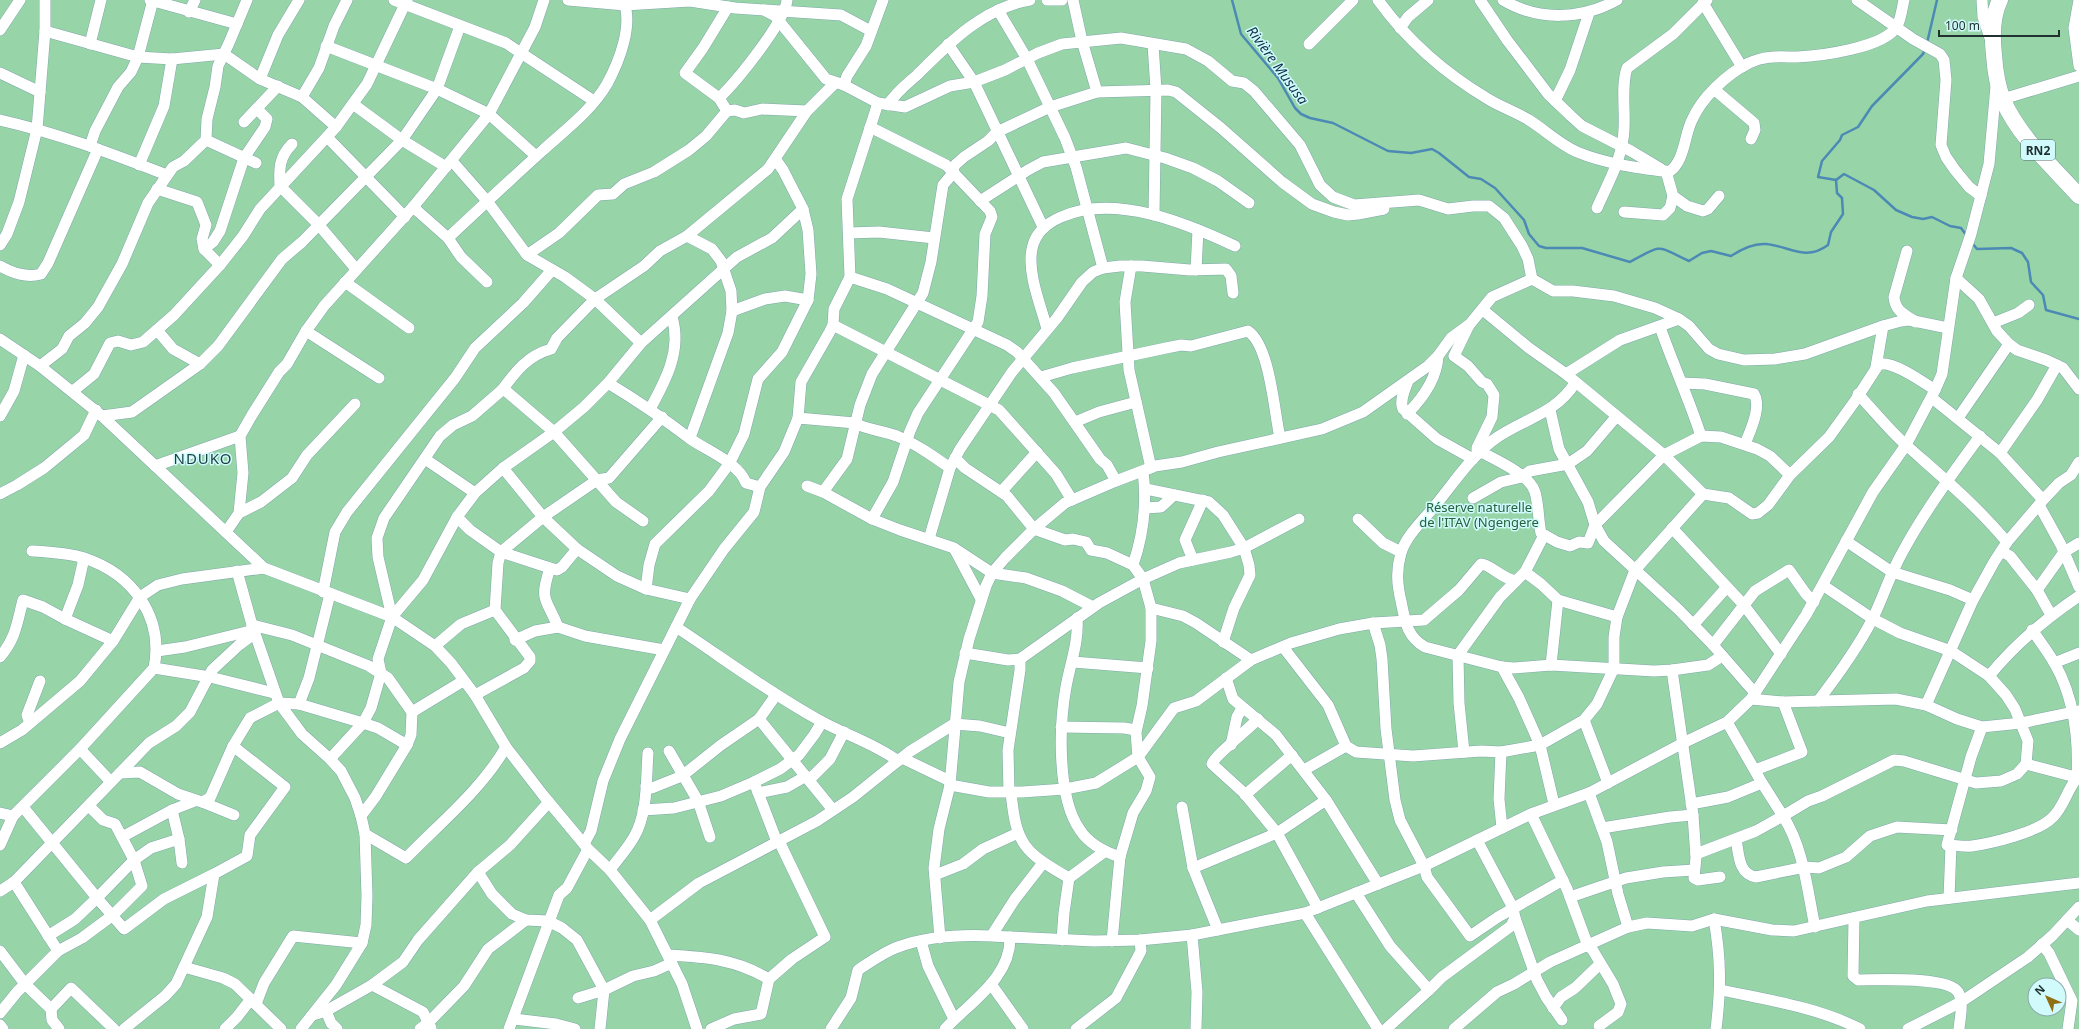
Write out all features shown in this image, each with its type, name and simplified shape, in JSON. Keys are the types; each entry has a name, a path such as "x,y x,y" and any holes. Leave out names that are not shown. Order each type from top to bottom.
{"highway":[{"name":"RN2","path":"2000,0 1994,18 1992,44 1996,77 2003,99 2026,136 2079,196"}],"street":[{"path":"0,30 20,0"},
{"path":"0,244 7,234 19,202 37,129 45,31 45,0"},
{"path":"90,44 101,0"},
{"path":"0,266 21,275 33,276 41,274 48,263 94,147 95,131 118,87 131,72 138,57 152,0 189,12 237,24"},
{"path":"189,12 195,0"},
{"path":"40,366 62,349 69,336 85,323 98,307 122,264 142,214 157,189 173,167 184,161 206,140 206,119 215,87 216,75 247,0"},
{"path":"260,79 278,35 299,0"},
{"path":"302,97 319,68 326,46 347,0"},
{"path":"394,0 406,2 460,26 506,43 594,101"},
{"path":"226,532 239,513 243,473 240,436 279,372 287,364 306,331 324,306 356,269 405,217 489,114 535,27 544,0"},
{"path":"568,0 624,3 690,0 728,7 764,10 775,16 782,17 841,16 871,31"},
{"path":"719,98 731,86 782,17 788,0"},
{"path":"392,617 378,558 377,538 384,518 440,436 453,425 472,416 502,390 521,365 539,352 551,349 558,338 595,299 644,266 660,251 687,236 768,169 776,160 806,111 847,76 866,46 883,0"},
{"path":"575,1029 556,1024 512,1024 548,921 559,895 567,888 586,846 603,781 620,739 690,598 724,549 754,512 760,487 784,452 798,418 801,382 833,325 834,309 850,277 847,210 848,190 870,127 883,104 965,30 998,10 1030,0"},
{"path":"1047,0 1062,0"},
{"path":"1073,0 1082,41 1097,92"},
{"path":"1309,44 1352,0"},
{"path":"1378,0 1400,28 1417,45 1462,83 1489,100 1537,125 1562,145 1578,152 1618,164 1665,171 1671,170 1679,159 1687,130 1697,109 1715,90 1742,67 1764,57 1827,55 1848,51 1887,35 1896,28 1904,0"},
{"path":"1400,28 1408,17 1428,0"},
{"path":"1480,0 1507,40 1555,101 1582,126 1622,146 1665,171 1673,196 1670,208 1663,215 1624,212"},
{"path":"1503,0 1519,9 1530,12 1557,15 1589,13 1617,0"},
{"path":"1857,0 1896,28 1940,54 1944,60 1946,80 1941,145 1946,157 1955,170 1969,187 1981,196"},
{"path":"1982,0 1983,17 1992,44"},
{"path":"2079,0 2074,28 2079,66"},
{"path":"73,391 94,374 110,342 118,340 131,345 143,342 174,315 220,266 243,236 260,209 336,127 353,104 367,84 377,65 406,2"},
{"path":"1597,208 1618,164 1622,146 1627,68 1673,34 1705,2 1742,67"},
{"path":"448,238 594,101 606,84 617,60 626,29 624,3"},
{"path":"727,111 719,98 685,73 703,48 728,7"},
{"path":"998,10 1027,59 1072,156 1103,268"},
{"path":"1555,101 1570,70 1589,13"},
{"path":"782,17 826,79 883,104 905,107 950,86 974,82 1053,47 1082,41 1121,38 1153,44 1177,46 1194,52 1208,61 1232,81 1244,83 1254,92 1300,146 1320,186 1333,197 1354,205 1419,200 1448,209 1483,206 1494,209 1504,218 1522,246 1528,259 1532,279 1553,291 1573,291 1614,296 1655,308 1680,319 1689,326 1709,350 1718,354 1744,360 1775,360 1805,354 1883,326 1905,321 1948,328"},
{"path":"99,413 132,412 200,364 218,346 236,324 270,273 402,140 436,89 460,26"},
{"path":"45,31 138,57 172,59 224,54 260,79 302,97 336,127"},
{"path":"948,44 974,82 1043,227"},
{"path":"1153,44 1156,90 1154,215"},
{"path":"326,46 436,89 489,114 536,156"},
{"path":"139,165 164,106 172,59"},
{"path":"0,73 40,92"},
{"path":"2003,99 2079,76"},
{"path":"831,1029 851,998 858,970 896,947 940,938 992,935 1062,940 1140,940 1192,935 1305,912 1424,866 1531,814 1554,804 1589,793 1683,743 1727,722 1753,696 1814,602 1882,477 1906,445 1934,394 1942,374 1956,278 1967,246 1989,164 1996,77"},
{"path":"244,122 278,86"},
{"path":"823,492 847,459 855,423 865,389 872,374 917,303 928,278 943,185 953,171 955,165 988,141 997,132 1050,107 1097,92 1156,90 1176,92 1221,128 1282,182 1320,208 1341,213 1358,214 1385,208 1396,201"},
{"path":"1715,90 1754,123 1755,130 1751,139"},
{"path":"353,104 402,140 449,164 487,201 527,255 595,299 641,342"},
{"path":"204,249 213,242 220,231 244,158 265,128 267,119 257,109"},
{"path":"527,255 559,233 598,195 613,194 624,184 654,172 689,150 706,136 727,111 735,110 744,113 762,109 806,111"},
{"path":"0,120 37,129 94,147 167,175"},
{"path":"870,127 946,165 990,211 992,217 985,234 980,308 973,331 918,413 906,440 893,482 872,518"},
{"path":"327,137 405,217"},
{"path":"206,140 256,163"},
{"path":"292,144 282,157 279,168 280,186 318,224 356,269"},
{"path":"980,201 1018,176 1043,162 1118,148 1126,148 1154,155 1192,168 1218,181 1249,203"},
{"path":"646,589 649,565 655,544 709,491 729,464 744,434 758,379 782,352 808,300 811,274 808,230 803,209 783,170 776,160"},
{"path":"157,189 197,202 206,225 202,239 204,249 220,266"},
{"path":"1673,196 1687,206 1703,211 1708,209 1719,196"},
{"path":"413,207 448,238 462,257 486,282"},
{"path":"1047,329 1032,272 1031,258 1035,239 1043,227 1068,214 1087,209 1105,208 1154,215 1198,230 1235,246"},
{"path":"330,759 363,723 371,708 382,673 378,659 392,617 423,580 457,517 474,493 503,468 554,432 608,383 641,342 672,317 725,268 742,254 772,238 803,209"},
{"path":"1196,270 1198,230"},
{"path":"849,233 879,232 934,238"},
{"path":"687,236 712,249 725,268 731,291 732,311 728,333 690,438"},
{"path":"1907,251 1894,297 1894,305 1916,322"},
{"path":"1131,266 1125,302 1128,356 1147,469 1142,534 1133,564"},
{"path":"929,539 950,468 955,458 991,406 1000,389 1023,358 1057,318 1082,282 1093,272 1103,268 1131,266 1196,270 1226,269 1231,276 1233,293"},
{"path":"299,704 309,678 326,593 335,532 347,512 455,378 475,348 523,303 552,270"},
{"path":"850,277 876,284 973,331 1007,345 1023,358 1054,392 1100,459 1107,465 1116,481"},
{"path":"1956,278 1979,299 1993,323 2009,344 2017,350 2057,365 2067,372 2079,388"},
{"path":"940,938 935,875 935,855 939,829 950,783 954,724 959,682 965,653 981,599 992,573 1015,547 1056,509 1072,500 1116,481 1147,469 1336,425 1368,410 1409,381 1438,356 1451,338 1470,324 1483,310 1492,297 1532,279"},
{"path":"345,282 409,328"},
{"path":"732,311 765,299 784,296 808,300"},
{"path":"1993,323 2018,313 2029,305"},
{"path":"1483,310 1524,344 1566,374 1616,417 1664,455 1702,494 1729,498 1752,514 1758,513 1768,505 1790,475 1829,437 1856,401 1858,394 1876,366 1883,326"},
{"path":"650,409 665,383 674,353 676,330 672,317"},
{"path":"1566,374 1620,340 1680,319"},
{"path":"1470,324 1454,356 1468,366 1482,382 1487,384 1494,395 1492,417 1477,448 1477,455"},
{"path":"833,325 915,368 940,379 991,406 1004,415 1056,474 1072,500"},
{"path":"1660,327 1689,398 1702,436"},
{"path":"157,330 174,349 200,364"},
{"path":"306,331 379,378"},
{"path":"1041,378 1072,368 1181,345 1191,346 1248,331 1255,336 1263,351 1280,438"},
{"path":"0,339 40,366 99,413 264,568 392,617 435,646 451,663 475,695 506,746 549,802 586,846 610,870 650,920 682,984 697,1029"},
{"path":"1958,418 2009,344"},
{"path":"0,416 14,391 24,355"},
{"path":"1407,414 1427,391 1438,364 1438,356"},
{"path":"1876,366 1879,364 1888,364 1910,374 1934,394 1958,418 2000,453 2041,503 2079,586"},
{"path":"2000,453 2037,400 2057,365"},
{"path":"1409,381 1401,406 1407,414 1437,439 1477,455 1502,462 1522,477 1535,491 1541,533 1570,546 1579,542 1588,543 1595,525 1664,455 1702,436 1721,437 1745,444 1770,456 1790,475"},
{"path":"608,383 662,417 729,464 743,475 746,483 760,487"},
{"path":"1575,383 1568,394 1550,410 1510,429 1477,455 1424,519 1401,552 1397,580 1404,620 1410,634 1418,643 1425,647 1502,667 1551,665 1654,671 1708,665 1722,656"},
{"path":"1682,383 1705,384 1754,394 1757,398 1756,409 1752,427 1745,444"},
{"path":"502,390 506,391 554,432 616,502 643,521"},
{"path":"1858,394 1906,445 1948,480 1984,516 2010,556 2037,590 2052,615"},
{"path":"1075,422 1099,412 1136,402"},
{"path":"239,513 262,502 292,478 307,455 356,404"},
{"path":"1550,410 1559,449 1588,502 1595,525 1604,541 1693,624 1722,656 1753,696 1783,702 1896,699 1926,705 1957,719 1982,727 2021,723 2076,711"},
{"path":"0,494 44,468 84,435 99,413"},
{"path":"475,695 524,668 528,664 530,657 515,640 495,610 498,563 501,552 543,517 597,480 609,478 662,417"},
{"path":"1472,498 1500,482 1522,477 1530,471 1568,464 1587,451 1616,417"},
{"path":"798,418 855,423 862,427 883,430 906,440 950,468"},
{"path":"155,466 240,436"},
{"path":"1818,701 1848,662 1873,619 1892,572 1919,525 1948,480 1980,436"},
{"path":"1001,492 1037,452"},
{"path":"955,458 964,468 1001,492 1017,506 1034,529 1065,540 1073,539 1086,542 1091,550 1107,553 1133,564 1143,578 1151,608 1152,641 1136,730 1138,757 1150,777 1146,790 1133,813 1120,857 1112,941"},
{"path":"425,459 474,493"},
{"path":"1926,705 1952,651 1973,600 2004,547 2059,483 2071,475 2079,462"},
{"path":"503,468 543,517 577,549 617,576 646,589 690,598"},
{"path":"807,486 823,492 872,518 900,530 954,548 992,573 1026,578 1062,591 1093,607"},
{"path":"1146,490 1203,500 1214,506 1223,515 1244,548 1250,575 1234,608 1222,642"},
{"path":"1283,647 1328,705 1346,746 1364,754 1413,756 1464,752 1501,752 1540,745 1584,720 1597,704 1614,668 1614,637 1617,617 1635,570 1702,494"},
{"path":"1145,508 1160,507 1174,495"},
{"path":"1194,560 1185,540 1203,500"},
{"path":"457,517 470,530 501,552 557,570 562,567 577,549"},
{"path":"965,653 1008,660 1020,658 1093,607 1143,578 1179,563 1244,548 1299,519"},
{"path":"1358,520 1383,543 1401,552"},
{"path":"1672,528 1744,604 1781,654"},
{"path":"1464,752 1459,704 1458,655 1500,597 1525,572 1544,535"},
{"path":"1846,541 1892,572 1950,590 1973,600"},
{"path":"2037,590 2064,552 2079,543"},
{"path":"954,548 962,560 981,599"},
{"path":"0,845 14,816 80,749 154,668 157,651 154,626 140,597 121,577 84,558 32,551"},
{"path":"65,620 78,585 84,558"},
{"path":"676,627 776,695 822,722 950,783 971,790 1010,792 1065,789 1096,783 1138,757 1174,708 1196,701 1251,660 1317,635 1373,623 1424,620 1459,590 1481,564 1485,564 1504,577 1516,581"},
{"path":"0,743 5,742 30,723 80,681 112,640 140,597 158,586 182,579 264,568"},
{"path":"550,568 543,594 558,627"},
{"path":"1712,645 1755,591 1789,570 1806,594 1814,602"},
{"path":"237,571 253,630 276,698 302,734 330,759 341,772 361,816 365,834 367,896 366,925 362,943 336,985 301,1029"},
{"path":"1525,572 1541,584 1558,600 1617,617"},
{"path":"1693,624 1727,586"},
{"path":"1696,854 1756,831 1808,801 1822,796 1894,760 1912,763 1965,781 1976,783 2001,781 2017,774 2026,764 2028,741 2021,723 2009,700 1989,676 1952,651 1900,633 1873,619 1824,586"},
{"path":"1989,676 2005,656 2032,630 2079,596"},
{"path":"0,657 18,627 23,600 43,607 65,620 112,640"},
{"path":"1551,665 1558,600"},
{"path":"1151,608 1190,619 1222,642 1251,660"},
{"path":"435,646 461,624 495,610"},
{"path":"1077,618 1078,630 1066,687 1062,727 1065,789 1074,819 1080,831 1104,852 1120,857"},
{"path":"1373,623 1380,645 1386,729 1400,820 1424,866 1427,877 1470,936 1514,913 1563,880"},
{"path":"515,640 535,631 558,627 584,636 664,650"},
{"path":"157,651 185,647 253,630 292,635 316,643 382,673 388,678 412,712 411,735 407,745 376,796 361,816"},
{"path":"0,891 14,882 89,806 148,743 176,726 190,712 210,677 212,670 253,630"},
{"path":"1982,727 1971,757 1947,845 1972,846 2026,833 2047,823 2059,811 2070,786 2078,778 2076,711 2054,663 2032,630"},
{"path":"2054,663 2079,653"},
{"path":"1020,658 1020,670 1010,733 1010,792 1016,829 1033,856 1069,878"},
{"path":"1072,662 1148,668"},
{"path":"1502,667 1519,698 1540,745 1554,804"},
{"path":"154,668 210,677 363,723 378,728 407,745"},
{"path":"1672,670 1693,816 1696,854 1694,878 1698,880 1720,877"},
{"path":"1226,678 1233,699 1276,735 1304,770 1326,800 1378,884"},
{"path":"30,723 27,715 40,681"},
{"path":"412,712 463,681"},
{"path":"646,786 652,788 660,786 682,776 721,745 759,719 776,695"},
{"path":"122,838 172,810 210,798 233,746 250,718 276,698"},
{"path":"1755,770 1802,752 1783,702"},
{"path":"1231,745 1234,724 1242,708"},
{"path":"759,719 833,810"},
{"path":"1258,719 1231,745 1216,756 1212,764 1246,795 1277,833 1318,908"},
{"path":"1584,720 1608,783"},
{"path":"643,810 674,808 721,796 754,782 780,769 793,759 808,744 822,722"},
{"path":"1727,722 1762,783 1791,829 1805,867 1805,878 1815,927"},
{"path":"650,920 700,883 833,810 853,797 900,760 954,724 980,726 1010,733"},
{"path":"1062,727 1124,728 1136,730"},
{"path":"758,793 788,787 808,778 830,759 844,732"},
{"path":"23,807 124,929 164,900 247,856 250,835 285,787 233,746"},
{"path":"365,834 406,858 464,802 496,764 506,746"},
{"path":"1304,770 1346,746"},
{"path":"80,749 111,782"},
{"path":"669,751 682,776 698,801 710,838"},
{"path":"610,870 634,838 641,822 646,786 648,752"},
{"path":"1501,752 1499,798 1502,828"},
{"path":"1246,795 1292,755"},
{"path":"2026,764 2078,778"},
{"path":"120,773 140,772 198,802 234,815"},
{"path":"712,1029 734,1019 762,1014 769,979 792,959 825,937 778,841 754,782"},
{"path":"1691,804 1728,797 1762,783"},
{"path":"1589,793 1602,828 1628,927"},
{"path":"1193,868 1277,833 1326,800"},
{"path":"313,1015 326,1011 372,985 403,962 418,940 478,872 510,845 549,802"},
{"path":"0,1013 25,984 58,951 82,938 113,915 142,886 134,860 115,824 103,820 89,806"},
{"path":"1182,807 1193,868 1218,930"},
{"path":"172,810 179,839 182,863"},
{"path":"0,813 14,816"},
{"path":"1531,814 1570,896 1588,946 1592,949 1613,984 1621,1004 1618,1012 1598,1028"},
{"path":"1602,828 1665,818 1693,816"},
{"path":"1736,839 1742,868 1749,875 1756,876 1805,867 1819,868 1839,860 1852,852 1870,836 1896,827 1952,830"},
{"path":"935,875 963,864 983,849 1018,833"},
{"path":"48,936 75,919 134,860 151,848 179,839"},
{"path":"1478,840 1514,913 1528,959 1546,997 1562,1020"},
{"path":"1949,898 1951,845"},
{"path":"1062,940 1069,878 1104,852"},
{"path":"992,935 1015,899 1043,863"},
{"path":"1570,896 1615,881 1657,873 1694,870"},
{"path":"478,872 498,901 512,914 526,920 548,921 562,928 577,940 604,990 600,1029"},
{"path":"124,1029 165,996 176,984 207,917 214,874"},
{"path":"14,882 58,951"},
{"path":"1454,1029 1491,996 1550,962 1628,927 1646,922 1692,926 1714,919 1772,930 1794,931 1949,898 2079,883"},
{"path":"1356,893 1390,946 1429,990"},
{"path":"1908,1029 1961,1002 2028,957 2079,907"},
{"path":"1305,912 1378,1029"},
{"path":"1386,1029 1442,977 1501,935 1511,926 1514,913"},
{"path":"1854,918 1852,974 1855,978 1858,980 1928,981 1955,988 1959,994 1961,1002 1959,1029"},
{"path":"1714,919 1720,954 1721,990 1716,1029"},
{"path":"427,1027 464,986 488,949 526,920"},
{"path":"2067,920 2079,930"},
{"path":"1192,935 1197,992 1196,1029"},
{"path":"225,1029 253,1001 293,936 362,943"},
{"path":"945,1029 999,975 1006,962 1010,946 1010,937"},
{"path":"1076,1029 1116,998 1141,951 1140,940"},
{"path":"921,941 928,966 954,1020"},
{"path":"2042,944 2075,999 2068,1029"},
{"path":"0,951 25,984 51,1009 52,1020 59,1029"},
{"path":"578,998 604,990 633,976 654,971 670,959 695,956 736,963 769,979"},
{"path":"1553,1008 1561,997 1575,988 1600,964"},
{"path":"184,967 223,978 235,984 281,1029"},
{"path":"991,984 1023,1029"},
{"path":"372,985 423,1012 427,1027"},
{"path":"51,1009 71,988 114,1029"},
{"path":"1721,990 1778,1002 1828,1016 1842,1020 1860,1029"},
{"path":"326,1011 331,1023 337,1029"},
{"path":"0,1025 3,1029"}],"green space":[{"name":"Réserve naturelle de l'ITAV (Ngengere","path":"0,0 2079,0 2079,1029 0,1029"}],"waterway":[{"name":"Rivière Mususa","path":"1232,0 1241,34 1278,78 1295,108 1301,114 1310,118 1333,123 1388,151 1411,153 1432,149 1469,177 1481,179 1495,188 1524,220 1529,234 1539,246 1546,248 1582,248 1630,262 1655,249 1671,252 1689,261 1702,253 1711,251 1731,256 1747,247 1761,244 1775,245 1797,252 1812,252 1820,250 1828,245 1831,232 1843,214 1842,198 1837,193 1836,180"},
{"path":"1927,43 1937,0"},
{"path":"1836,180 1818,177 1822,161 1840,140 1842,135 1858,127 1872,106 1923,54 1925,49"},
{"name":"Rivière Mususa","path":"1836,180 1844,174 1874,190 1896,210 1912,217 1923,219 1932,217 1950,226 1961,228 1967,236"},
{"path":"1972,243 1977,249 2011,248 2022,253 2028,262 2031,282 2043,295 2046,310 2079,319"}],"district":[{"name":"NDUKO","path":"203,458"}]}
